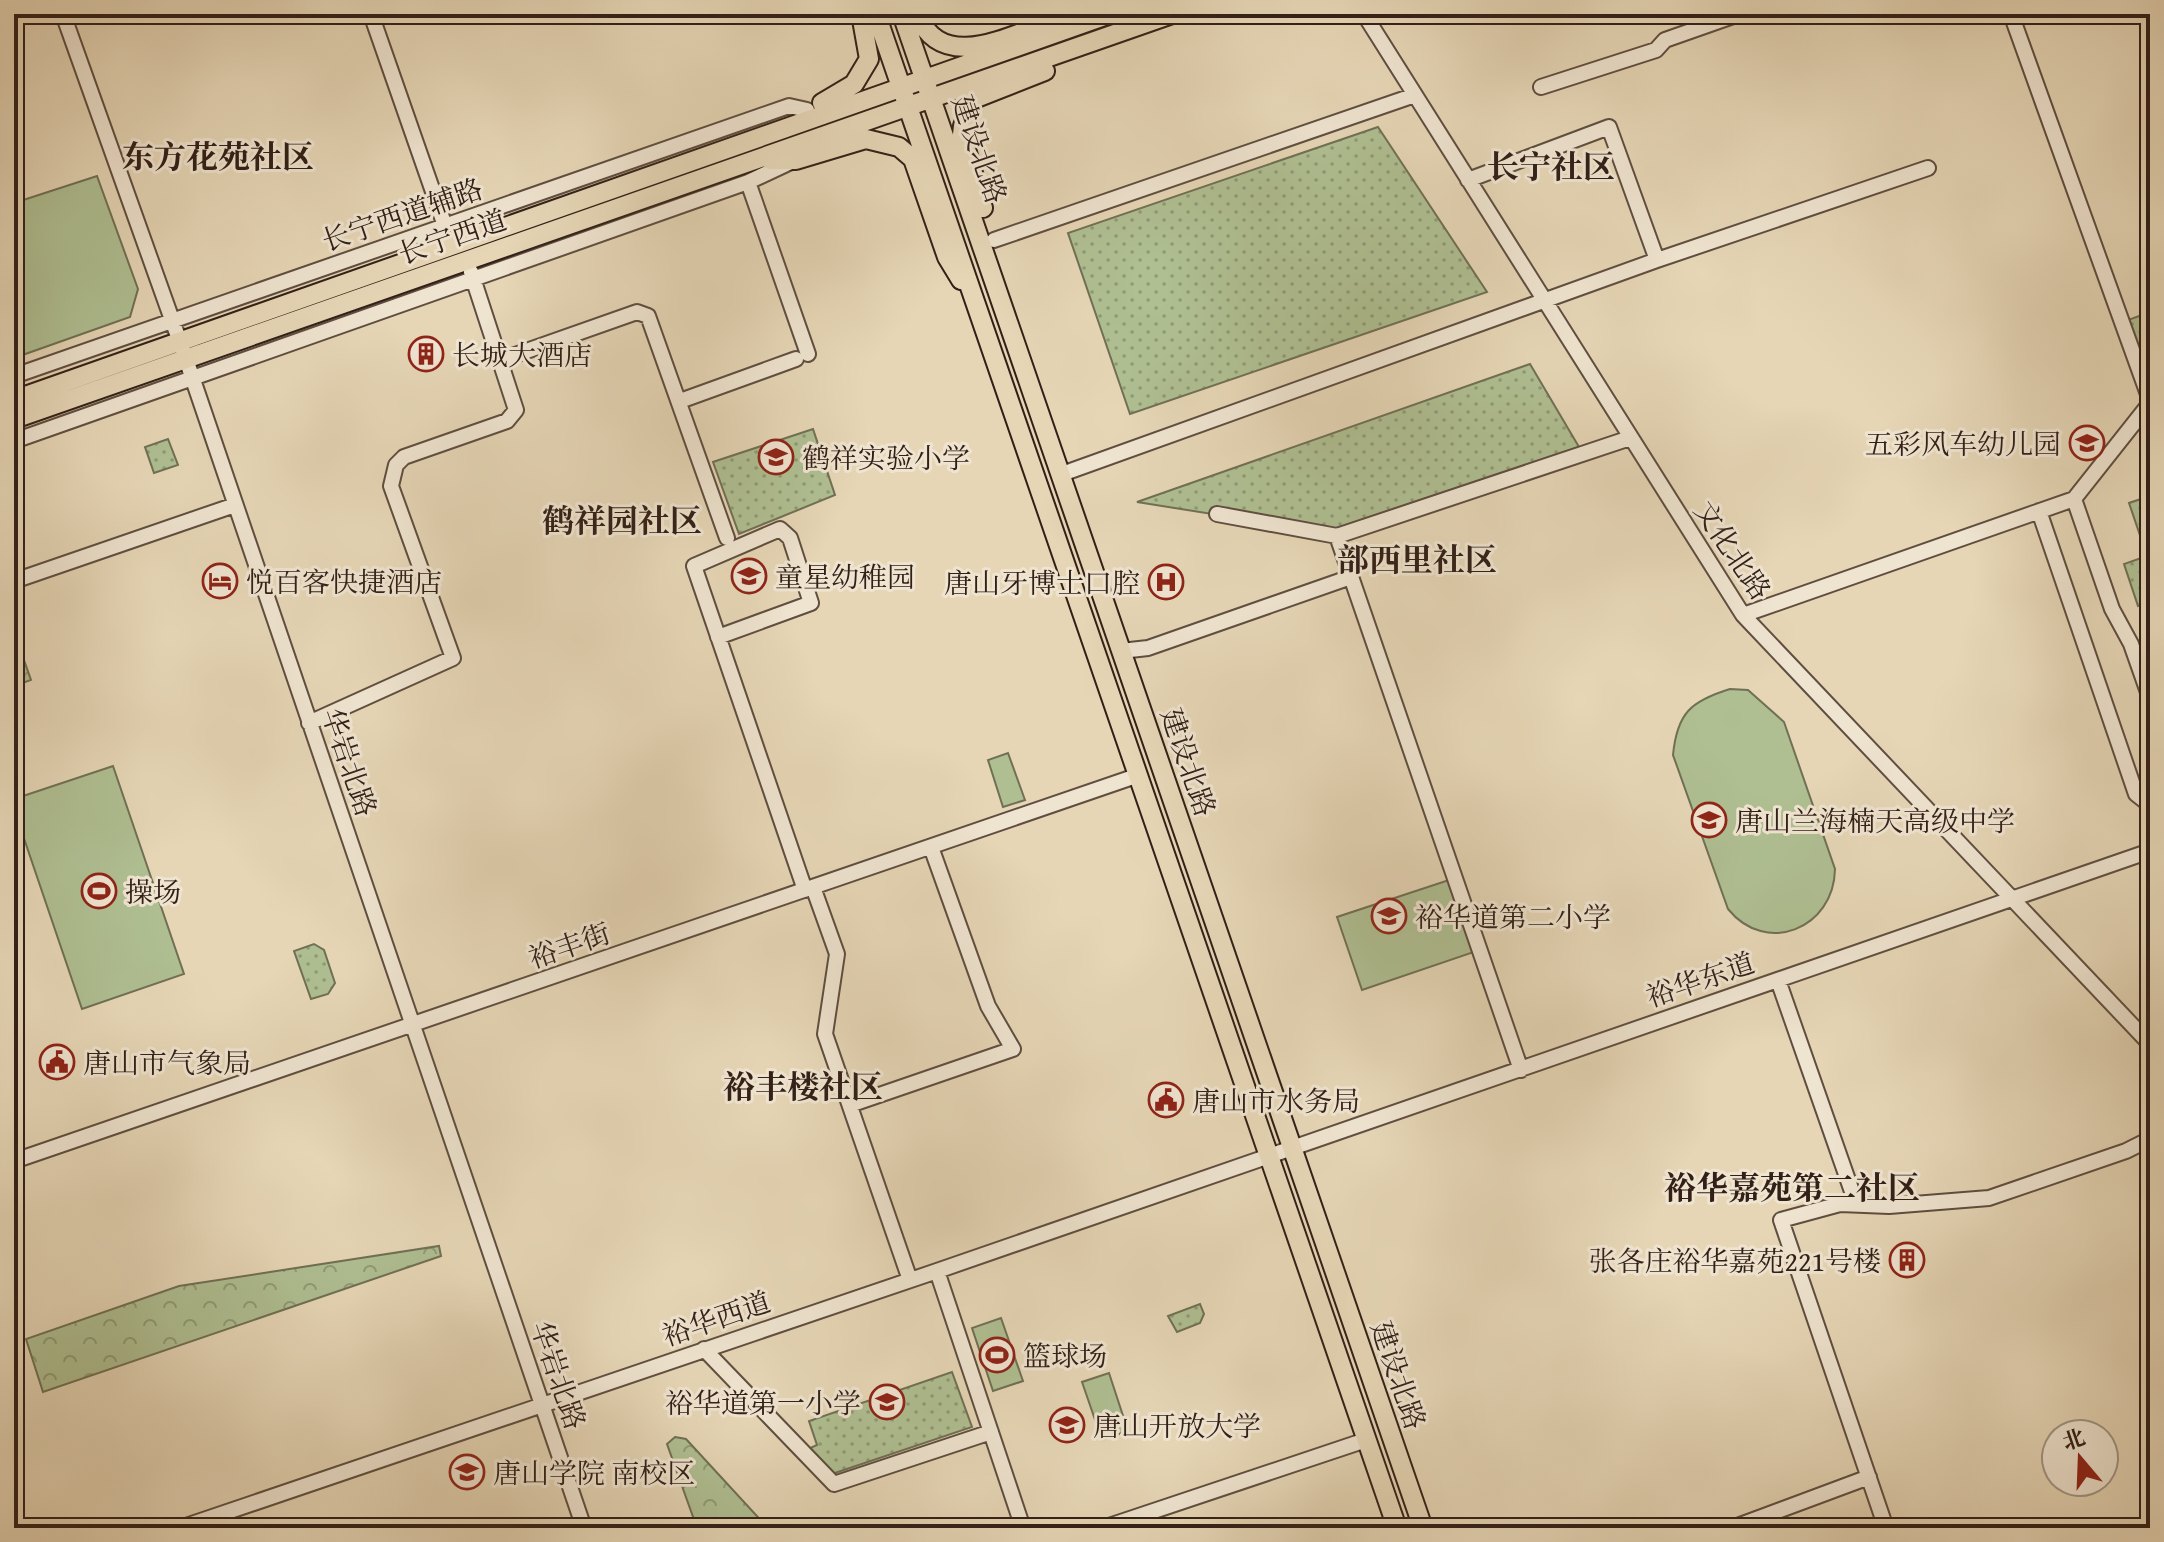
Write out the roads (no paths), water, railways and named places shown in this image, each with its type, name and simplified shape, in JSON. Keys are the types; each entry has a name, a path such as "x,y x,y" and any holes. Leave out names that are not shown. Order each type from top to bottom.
{"main road":[{"path":"787,126 807,110 834,98 862,73 870,48 861,14"},
{"name":"建设北路","path":"876,14 1397,1528"},
{"name":"建设北路","path":"902,14 1423,1528"},
{"path":"917,14 931,39 953,49 970,47 1073,14"},
{"path":"1091,14 1109,14"},
{"name":"长宁西道","path":"14,419 183,351 787,126 1109,14"},
{"name":"长宁西道","path":"14,400 183,351 466,261 1172,14"},
{"path":"1002,301 994,240 962,135 974,99 1087,55 1115,33"},
{"path":"754,160 796,160 866,139 899,147 913,159 947,257 980,309"}],"street":[{"name":"华岩北路","path":"63,14 183,351 584,1528"},
{"path":"371,14 445,226"},
{"name":"文化北路","path":"1364,14 1743,615 2150,1044"},
{"path":"1541,87 1656,50 1665,40 1739,14"},
{"path":"1743,615 2074,499 2150,402 2011,14"},
{"path":"994,240 1415,95"},
{"name":"长宁西道辅路","path":"14,376 789,106 807,110"},
{"path":"1468,180 1609,127 1657,260"},
{"path":"14,441 748,182 796,160"},
{"path":"1062,474 1657,260 1928,168"},
{"path":"680,401 802,356 748,182"},
{"path":"309,723 453,658 391,486 392,475 404,457 512,418 515,403 466,261"},
{"path":"501,360 637,312 648,316 727,538"},
{"path":"1217,514 1337,536 1630,438"},
{"path":"2074,499 2112,609 2131,644 2150,698"},
{"path":"14,581 235,505"},
{"path":"2039,511 2136,794 2150,805"},
{"path":"718,637 811,603 790,538 780,529 694,566 718,637 809,889 837,954 825,1034 910,1280"},
{"path":"1337,536 1521,1070"},
{"path":"1121,651 1163,644 1351,577"},
{"name":"裕丰街","path":"14,1161 1139,775"},
{"path":"850,1105 1013,1049 988,1006 931,847"},
{"name":"裕华东道","path":"1267,1156 2150,851"},
{"path":"1778,980 1856,1203"},
{"path":"1886,1528 1781,1220 1856,1203 1889,1206 1989,1198 2126,1151 2150,1139"},
{"name":"裕华西道","path":"180,1528 1267,1156"},
{"path":"937,1271 1023,1528"},
{"path":"704,1349 834,1484 991,1432"},
{"path":"1103,1528 1366,1440"},
{"path":"1732,1528 1869,1477"}],"place":[{"name":"长城大酒店","path":"426,354"},
{"name":"五彩风车幼儿园","path":"2087,443"},
{"name":"鹤祥实验小学","path":"776,457"},
{"name":"童星幼稚园","path":"749,576"},
{"name":"悦百客快捷酒店","path":"220,581"},
{"name":"唐山牙博士口腔","path":"1166,582"},
{"name":"唐山兰海楠天高级中学","path":"1709,820"},
{"name":"操场","path":"99,891"},
{"name":"裕华道第二小学","path":"1389,916"},
{"name":"唐山市气象局","path":"57,1062"},
{"name":"唐山市水务局","path":"1166,1100"},
{"name":"张各庄裕华嘉苑221号楼","path":"1907,1260"},
{"name":"篮球场","path":"997,1355"},
{"name":"裕华道第一小学","path":"887,1402"},
{"name":"唐山开放大学","path":"1067,1425"},
{"name":"唐山学院 南校区","path":"467,1472"}],"district":[{"name":"东方花苑社区","path":"218,156"},
{"name":"长宁社区","path":"1551,166"},
{"name":"鹤祥园社区","path":"622,520"},
{"name":"部西里社区","path":"1417,559"},
{"name":"裕丰楼社区","path":"803,1086"},
{"name":"裕华嘉苑第二社区","path":"1792,1187"}]}
